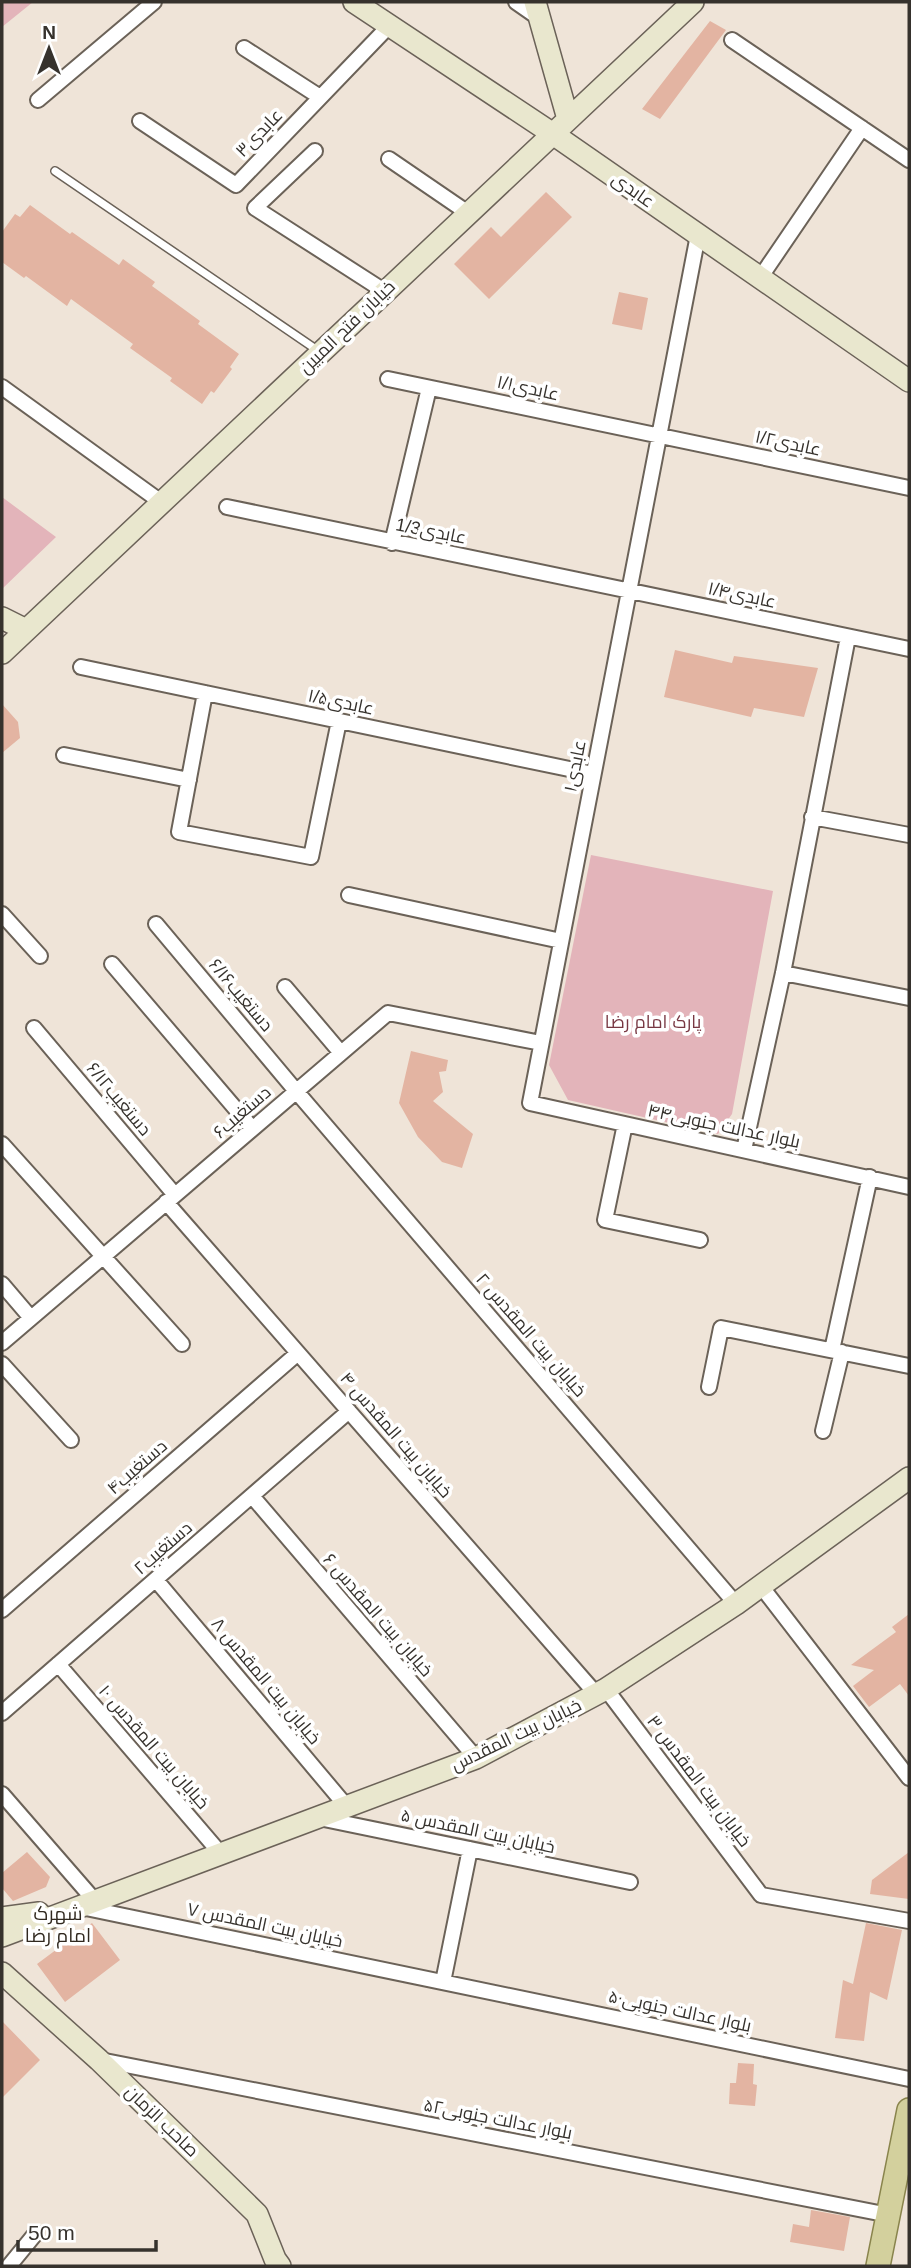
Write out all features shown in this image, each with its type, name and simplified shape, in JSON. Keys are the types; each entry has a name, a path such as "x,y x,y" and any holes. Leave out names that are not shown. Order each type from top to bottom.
{"main road":[{"path":"878,2266 909,2110"}],"street":[{"path":"38,100 154,2"},
{"name":"عابدی","path":"354,2 553,134 909,381"},
{"path":"516,2 537,10 568,119"},
{"name":"خیابان فتح المبین","path":"2,653 693,2"},
{"name":"عابدی۳","path":"140,121 236,185 389,26"},
{"path":"732,40 909,160"},
{"path":"244,48 320,97"},
{"path":"760,278 862,128"},
{"path":"315,151 255,208 384,291"},
{"path":"389,159 468,213"},
{"name":"۱عابدی","path":"530,1103 698,235"},
{"name":"عابدی۱/۱","path":"388,379 659,435"},
{"path":"2,387 161,502"},
{"path":"392,543 429,388"},
{"name":"عابدی۱/۲","path":"659,435 909,488"},
{"name":"عابدی1/3","path":"227,507 629,590"},
{"name":"عابدی۱/۴","path":"629,590 909,649"},
{"path":"2,618 26,630"},
{"path":"744,1150 783,973 848,637"},
{"name":"عابدی۱/۵","path":"80,667 593,774"},
{"path":"205,693 179,832 311,857 339,721"},
{"path":"64,755 189,780"},
{"path":"812,817 909,835"},
{"path":"349,895 561,942"},
{"path":"2,914 40,956"},
{"name":"دستغیب۶/۱۶","path":"156,924 296,1091"},
{"path":"112,964 252,1128"},
{"path":"783,973 909,998"},
{"path":"285,986 341,1053"},
{"name":"دستغیب۶","path":"2,1343 388,1013 541,1043"},
{"name":"دستغیب۶/۱۲","path":"34,1028 171,1198"},
{"name":"خیابان بیت المقدس ۲","path":"296,1091 736,1604"},
{"name":"بلوار عدالت جنوبی۴۴","path":"530,1103 909,1186"},
{"path":"625,1124 606,1220 700,1240"},
{"path":"2,1144 182,1344"},
{"path":"823,1431 870,1177"},
{"name":"خیابان بیت المقدس ۴","path":"171,1198 298,1353 601,1692"},
{"path":"2,1284 32,1318"},
{"path":"709,1387 721,1328 909,1366"},
{"name":"دستغیب۴","path":"2,1610 298,1353"},
{"path":"2,1364 71,1440"},
{"name":"۲دستغیب","path":"2,1713 349,1411"},
{"name":"خیابان بیت المقدس","path":"2,1936 476,1758 601,1692 736,1604 909,1478"},
{"name":"خیابان بیت المقدس ۶","path":"251,1496 476,1758"},
{"name":"خیابان بیت المقدس ۸","path":"156,1580 346,1807"},
{"path":"761,1586 909,1778"},
{"name":"خیابان بیت المقدس ۱۰","path":"58,1664 221,1854"},
{"name":"خیابان بیت المقدس ۳","path":"601,1692 761,1895 909,1921"},
{"path":"2,1794 87,1904"},
{"name":"خیابان بیت المقدس ۵","path":"318,1818 630,1882"},
{"path":"443,1982 470,1849"},
{"name":"خیابان بیت المقدس","path":"2,1918 87,1904"},
{"name":"خیابان بیت المقدس ۷","path":"87,1904 443,1982"},
{"path":"2,1948 24,1991"},
{"name":"صاحب الزمان","path":"2,1973 99,2060 257,2214 274,2264"},
{"name":"بلوار عدالت جنوبی۵۰","path":"443,1982 909,2079"},
{"name":"بلوار عدالت جنوبی۵۲","path":"99,2060 889,2215"},
{"path":"9,2266 36,2233"}],"lane":[{"path":"55,171 321,352"}],"green space":[{"path":"2,2 33,2 2,27"},
{"path":"2,497 56,537 2,589"},
{"name":"پارک امام رضا","path":"591,855 773,891 732,1114 718,1134 568,1100 549,1065"}],"building":[{"path":"710,21 726,30 660,119 642,109"},
{"path":"546,192 572,217 489,299 454,264 491,227 501,237"},
{"path":"30,205 119,265 123,259 155,282 152,286 200,321 198,324 239,354 230,367 232,369 214,393 211,391 202,404 170,381 172,378 130,348 133,344 71,299 67,306 2,262 2,232 15,214 20,217"},
{"path":"619,292 648,298 642,330 612,324"},
{"path":"675,650 732,663 734,656 818,668 804,717 754,708 751,717 664,697"},
{"path":"2,704 18,722 20,738 2,753"},
{"path":"411,1051 448,1060 446,1071 439,1072 443,1092 433,1101 473,1134 462,1168 442,1162 418,1137 399,1103"},
{"path":"909,1614 909,1696 900,1684 869,1707 853,1686 874,1670 851,1665 896,1632 892,1627"},
{"path":"27,1852 50,1877 46,1887 13,1901 2,1888 2,1873"},
{"path":"909,1852 909,1899 870,1894 872,1880"},
{"path":"92,1923 120,1960 65,2002 37,1964"},
{"path":"866,1923 902,1930 887,2000 870,1992 864,2041 835,2038 843,1980 853,1984"},
{"path":"2,2021 40,2060 2,2098"},
{"path":"738,2063 754,2064 753,2084 757,2085 755,2106 729,2104 730,2083 736,2083"},
{"path":"811,2210 850,2217 844,2251 790,2242 793,2224 809,2227"}],"district":[{"name":"شهرک امام رضا","path":"58,1924"}]}
